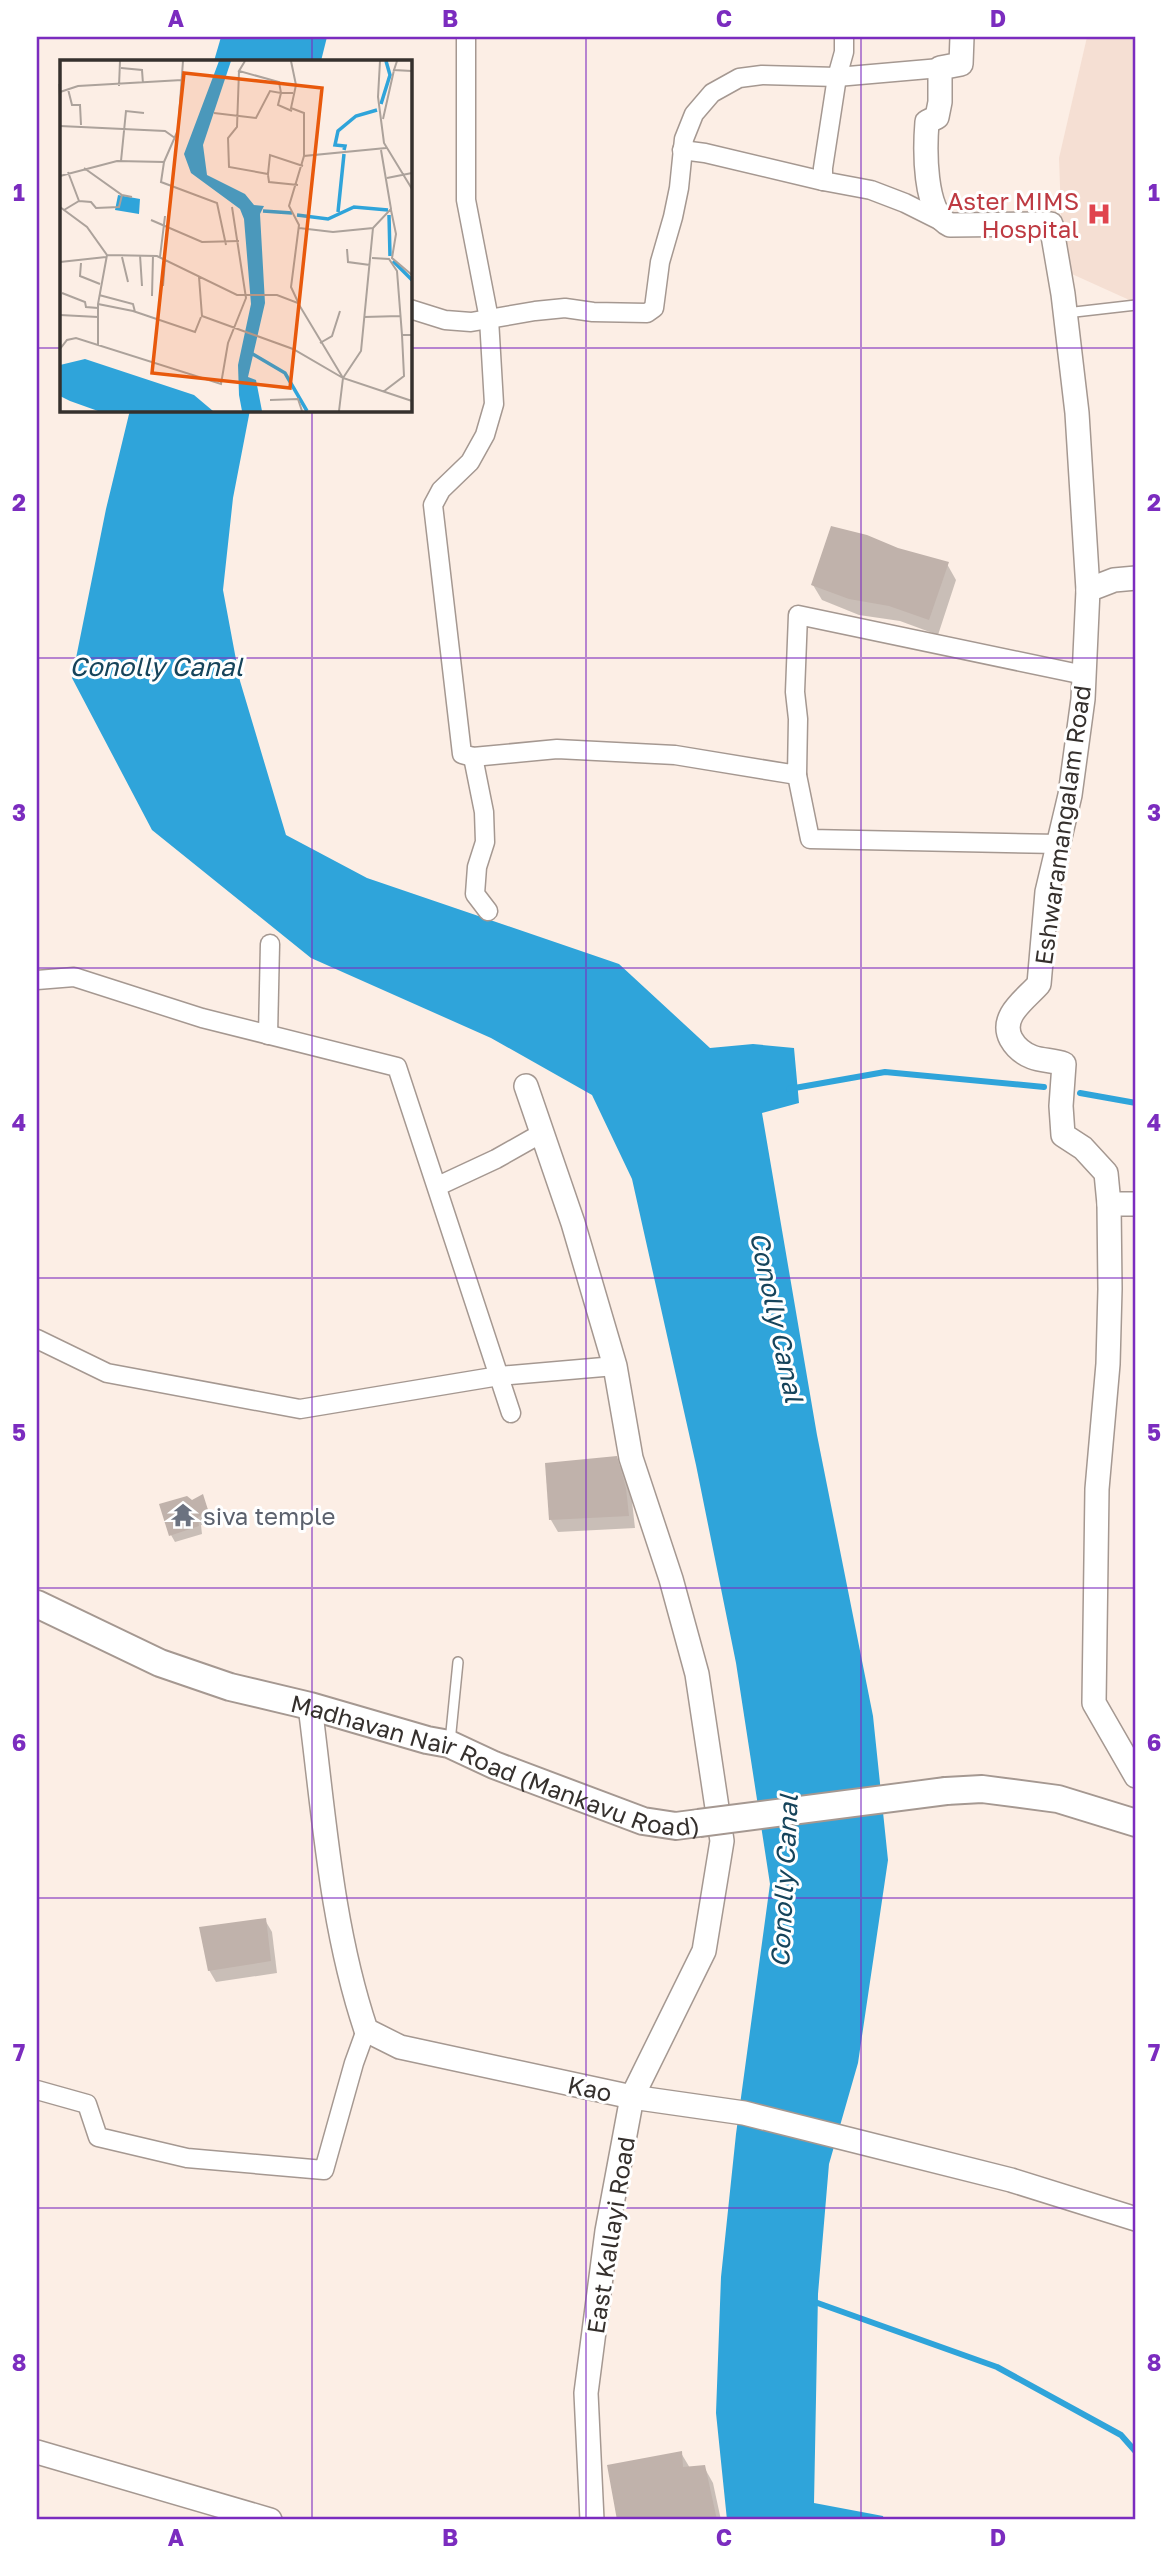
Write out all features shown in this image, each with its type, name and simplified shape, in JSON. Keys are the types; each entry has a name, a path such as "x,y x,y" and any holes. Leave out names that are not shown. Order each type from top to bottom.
{"main road":[{"name":"Madhavan Nair Road (Mankavu Road)","path":"37,1604 160,1663 230,1687 449,1744 494,1765 643,1821 676,1826 946,1791 982,1790 1058,1799 1136,1823"}],"street":[{"path":"466,37 466,200 489,319 494,404 488,425 470,462 441,491 433,505 459,749 462,754 473,757 557,750 675,755 797,775"},
{"path":"823,181 837,77 844,52 844,37"},
{"path":"411,309 445,320 471,322 565,308 647,313 653,308 660,262 680,188 684,139 694,114 712,93 739,78 762,75 837,77 961,64 961,37"},
{"path":"940,68 940,102 937,117 927,122 926,141 930,196 943,222"},
{"path":"682,150 871,190 943,222"},
{"name":"Eshwaramangalam Road","path":"943,222 950,225 1051,224 1066,313 1077,413 1088,590 1084,675 1070,794 1047,892 1039,984 1017,1006 1010,1016 1007,1028 1020,1052 1064,1064 1061,1106 1063,1135 1083,1148 1106,1173 1109,1204"},
{"path":"1088,590 1114,580 1136,578"},
{"path":"1059,844 810,839 797,775 798,719 795,692 798,615 1084,675"},
{"path":"473,757 484,812 485,842 477,867 475,894 488,911"},
{"path":"268,1035 270,944"},
{"path":"37,980 74,977 202,1018 397,1067 512,1413"},
{"name":"East Kallayi Road","path":"526,1086 573,1223 615,1366 631,1458 671,1579 697,1674 722,1841 705,1951 632,2097 607,2231 586,2393 592,2520"},
{"path":"438,1185 496,1159 542,1132"},
{"path":"1136,1204 1109,1204 1110,1301 1108,1364 1097,1489 1094,1703 1136,1776"},
{"path":"37,1339 107,1373 300,1409 499,1376 615,1366"},
{"path":"37,2090 87,2104 99,2137 187,2158 324,2170 366,2030 346,1956 332,1874 310,1706"},
{"name":"Kao","path":"366,2030 400,2047 632,2097 744,2113 1011,2179 1136,2219"},
{"path":"37,2452 270,2520"}],"lane":[{"path":"1066,313 1136,305"},
{"path":"449,1744 458,1662"}],"shaded area":[{"name":"Aster MIMS Hospital","path":"1087,37 1136,37 1136,303 1063,270 1059,158"}],"water":[{"path":"221,37 327,37 321,60 214,60"},
{"name":"Conolly Canal","path":"130,411 250,411 233,498 223,590 240,681 286,835 367,878 619,964 710,1048 753,1044 794,1048 799,1103 762,1113 817,1435 873,1716 888,1860 858,2063 829,2164 818,2294 814,2503 883,2516 884,2520 727,2520 716,2413 721,2277 736,2134 770,1884 736,1663 696,1465 632,1179 592,1095 491,1038 311,958 152,830 72,678 106,509"}],"building":[{"path":"831,526 949,562 929,620 889,606 849,599 811,585"},
{"path":"617,1456 626,1488 629,1516 549,1520 545,1463"},
{"name":"siva temple","path":"203,1494 209,1513 198,1517 199,1526 169,1536 159,1504 187,1496 192,1500"},
{"path":"266,1918 271,1961 208,1971 199,1927"},
{"path":"682,2451 683,2467 705,2465 717,2520 617,2520 607,2465"}],"waterway":[{"path":"789,1089 885,1072 1044,1087"},
{"path":"1080,1093 1136,1103"},
{"path":"812,2301 997,2367 1121,2435 1136,2452"}],"place":[{"name":"Aster MIMS Hospital","path":"1099,214"},
{"name":"siva temple","path":"183,1515"}]}
